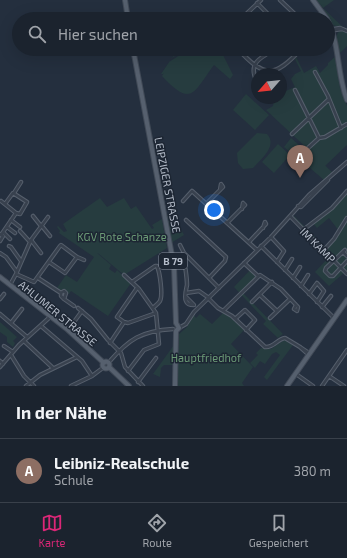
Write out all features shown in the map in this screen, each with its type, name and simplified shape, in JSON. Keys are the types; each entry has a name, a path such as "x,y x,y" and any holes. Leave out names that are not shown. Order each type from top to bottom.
{"main road":[{"path":"125,0 127,12"},
{"path":"313,0 321,12"},
{"path":"335,43 341,80 347,100"},
{"name":"LEIPZIGER STRASSE","path":"134,56 174,266 176,328 175,386"},
{"name":"AHLUMER STRASSE","path":"0,277 68,330 129,386"},
{"path":"287,386 346,302"}],"street":[{"path":"248,12 261,0"},
{"path":"280,0 293,12"},
{"path":"257,3 266,12"},
{"path":"335,35 338,30 343,29"},
{"path":"335,30 343,29 347,31"},
{"path":"245,56 255,66 268,71 278,70 287,65 294,56"},
{"path":"255,66 258,60 265,56"},
{"path":"315,72 329,99 341,128"},
{"path":"295,90 310,117 319,138"},
{"path":"292,134 329,99"},
{"path":"308,148 319,138 325,138 347,124"},
{"path":"71,386 92,376 135,338 157,330 176,328 186,324 198,308 271,236 298,206 301,207 329,177 347,162"},
{"path":"5,204 21,182"},
{"path":"206,204 220,190"},
{"path":"183,201 192,191 257,250"},
{"path":"1,201 16,213 20,214 28,204 13,193"},
{"path":"303,230 332,208 346,193"},
{"path":"228,223 242,209"},
{"path":"0,241 3,236 1,234 16,213"},
{"path":"33,216 50,236"},
{"name":"IM KAMP","path":"290,216 347,274"},
{"path":"9,285 30,241 48,217"},
{"path":"324,250 334,239 347,218"},
{"path":"11,220 20,227"},
{"path":"186,220 226,257 225,261 209,278"},
{"path":"7,227 15,233"},
{"path":"249,242 263,228"},
{"path":"20,231 41,253"},
{"path":"1,234 10,239"},
{"path":"271,236 284,250 277,262"},
{"path":"180,244 184,253 187,274 186,297 188,303 198,308"},
{"path":"0,253 6,257 16,273 34,282 60,246 63,245 77,257 84,260"},
{"path":"9,246 21,261"},
{"path":"261,246 334,319"},
{"path":"347,256 344,251 325,270 333,276 347,261"},
{"path":"184,253 219,288"},
{"path":"49,262 65,273 77,257"},
{"path":"285,270 292,259"},
{"path":"244,263 258,276 261,275 281,289 296,305"},
{"path":"132,282 155,266 158,267 161,298 159,303 152,308"},
{"path":"293,278 300,267"},
{"path":"301,286 308,274"},
{"path":"124,275 132,282 156,313 160,344 144,350 128,371"},
{"path":"223,311 258,276"},
{"path":"38,278 61,293 61,296 74,306"},
{"path":"252,302 272,282"},
{"path":"309,294 316,283 324,291 317,302"},
{"path":"137,288 117,317 128,323 156,313"},
{"path":"61,293 64,291 66,293 64,299"},
{"path":"186,293 202,292 223,311 235,319 265,347 270,347 281,339 285,338 309,354"},
{"path":"260,295 277,312"},
{"path":"322,307 331,296"},
{"path":"270,318 290,299"},
{"path":"78,308 94,322 110,343 119,351 128,371 143,386"},
{"path":"11,323 22,309"},
{"path":"235,319 245,310 255,320 246,330"},
{"path":"68,330 82,312"},
{"path":"0,314 27,338"},
{"path":"0,367 27,338 51,316"},
{"path":"110,343 124,322"},
{"path":"41,326 77,357 92,376"},
{"path":"24,341 53,368"},
{"path":"4,346 13,352"},
{"path":"322,386 347,350"},
{"path":"10,355 30,384 34,386"},
{"path":"26,386 53,368 77,357"},
{"path":"138,382 156,358"},
{"path":"0,361 3,364"},
{"path":"296,374 313,386"},
{"path":"329,376 344,386"}],"green space":[{"path":"316,0 334,0 323,8"},
{"path":"335,20 347,31 347,46 338,55 336,39 340,31 340,27 335,26"},
{"path":"178,56 224,56 233,75 230,79 214,65 196,89 191,93 186,94 180,92 172,86 162,76 164,73 161,74 169,62"},
{"path":"296,57 304,73 316,66 320,73 335,57 340,88 347,106 347,145 325,166 332,172 324,180 303,162 311,152 266,110 273,106 273,104 287,104 287,90 295,87 291,79 295,74 301,71 295,59"},
{"path":"246,94 251,99 251,104 257,104 269,115 255,130 233,110"},
{"path":"257,133 267,134 271,143 270,148 253,168 243,169 238,163 237,153"},
{"path":"291,138 308,153 301,162 284,147"},
{"path":"278,144 290,155 274,173 262,162"},
{"path":"347,190 347,274 345,272 329,286 315,272 329,257 292,219 294,216 326,248 339,231 329,218 317,228 312,222 333,206"},
{"name":"KGV Rote Schanze","path":"100,198 107,207 124,198 131,209 136,206 152,229 154,228 152,225 162,219 167,248 124,275 97,253 111,265 109,269 115,273 117,270 131,283 108,316 71,291 69,294 57,288 66,275 77,282 94,257 59,233 60,231 57,227 58,226 64,232 67,231 63,224"},
{"path":"172,212 184,235 171,243 166,216"},
{"path":"251,269 258,276 242,292 283,334 278,338 263,324 266,321 234,287"},
{"name":"Hauptfriedhof","path":"223,313 230,317 244,330 231,344 253,367 242,383 244,386 177,386 179,334 187,327 194,315 196,318 200,314 212,324"},
{"path":"0,322 17,337 13,341 15,343 13,347 7,342 7,337 0,332"},
{"path":"284,340 293,345 267,380 264,377 280,355 276,352 272,354 265,364 260,361 255,368 250,363 258,355 256,353 261,348 271,349"},
{"path":"174,345 174,365 164,365 161,368 160,377 153,374"}],"place":[{"name":"Leibniz-Realschule","path":"300,178"}]}
